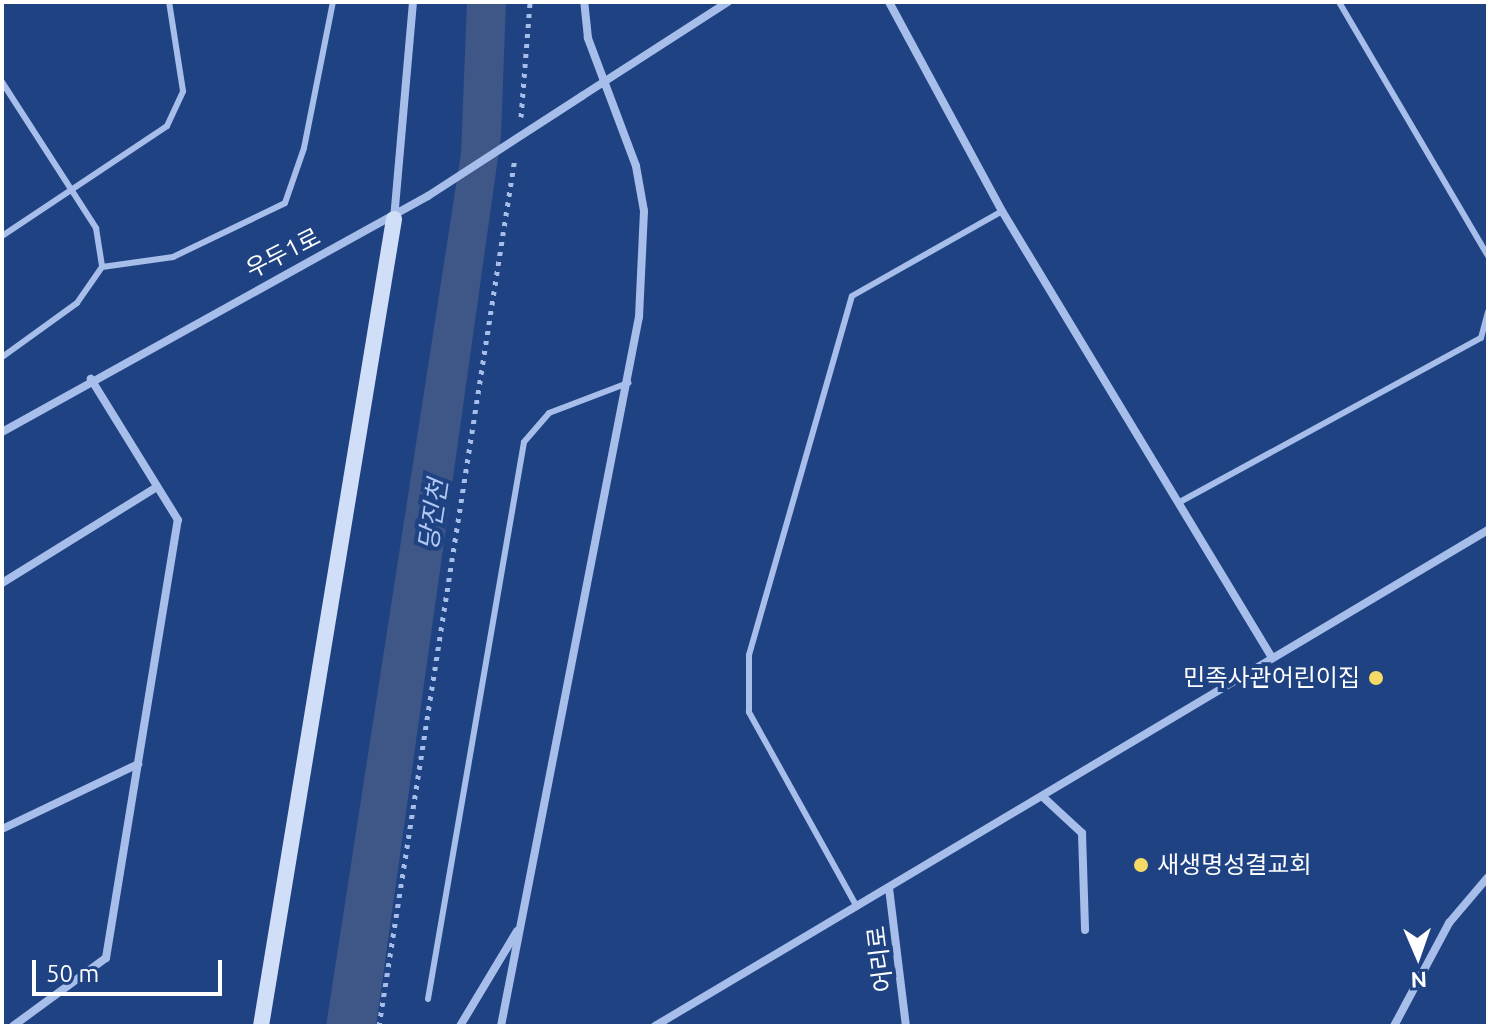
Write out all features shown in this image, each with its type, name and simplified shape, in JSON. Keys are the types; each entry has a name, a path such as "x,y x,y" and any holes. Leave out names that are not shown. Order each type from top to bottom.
{"street":[{"path":"261,1026 394,219 413,2"},
{"path":"501,1026 628,383 644,211 584,2"},
{"name":"우두1로","path":"2,432 91,379 394,219 582,96 607,84 728,2"},
{"path":"889,2 1002,211 1271,656"},
{"path":"13,1026 106,958 178,520 91,379"},
{"path":"2,583 157,487"},
{"path":"655,1026 1043,797 1271,656 1488,530"},
{"path":"2,829 138,764"},
{"path":"1043,797 1082,833 1085,930"},
{"path":"1394,1026 1449,923 1488,877"},
{"name":"어리로","path":"889,888 906,1026"},
{"path":"460,1026 521,924"}],"lane":[{"path":"2,236 167,126 183,91 169,2"},
{"path":"102,267 173,257 285,203 304,148 333,2"},
{"path":"1339,2 1488,256"},
{"path":"2,82 96,228 102,267 77,303 2,357"},
{"path":"857,907 749,712 749,655 852,296 1002,211"},
{"path":"1178,503 1481,338 1488,312"},
{"path":"428,999 524,442 549,413 628,383"}],"path":[{"path":"519,130 530,2"},
{"path":"379,1026 517,146"}],"water":[{"name":"당진천","path":"467,2 506,2 501,136 376,1026 326,1026 461,153"}],"place":[{"name":"민족사관어린이집","path":"1376,678"},
{"name":"새생명성결교회","path":"1141,865"}]}
